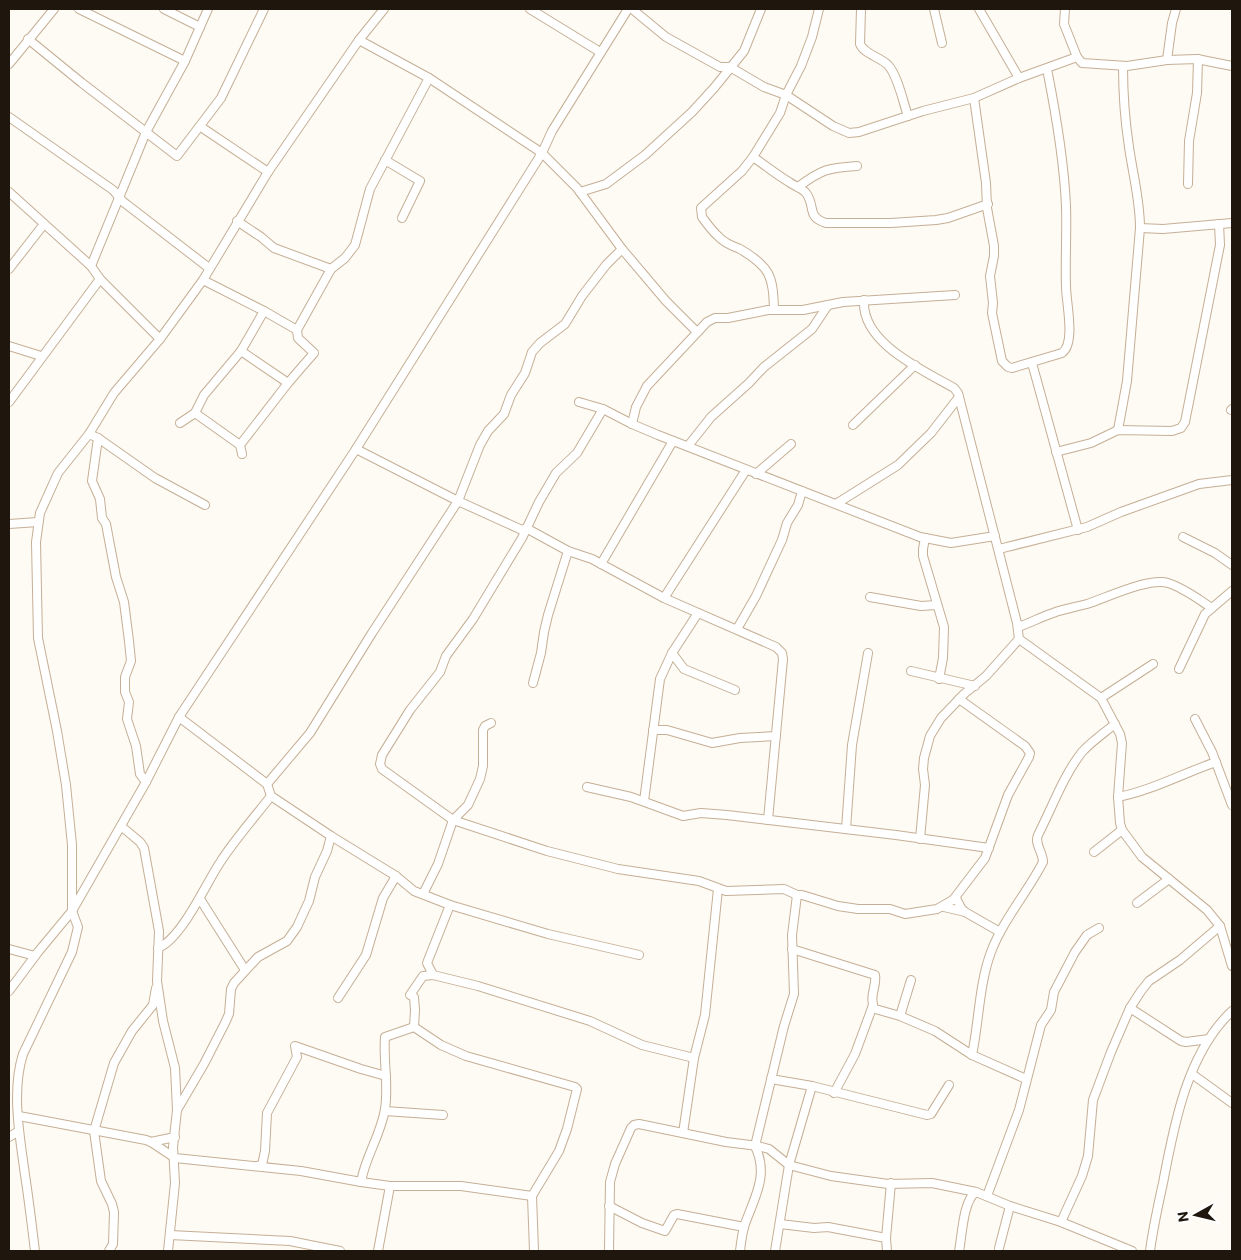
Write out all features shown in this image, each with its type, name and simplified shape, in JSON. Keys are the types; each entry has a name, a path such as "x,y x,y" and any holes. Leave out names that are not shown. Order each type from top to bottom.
{"street":[{"path":"79,9 185,61"},
{"path":"164,9 200,27"},
{"path":"91,266 146,132 185,61 208,9"},
{"path":"28,39 178,156 221,98 264,9"},
{"path":"35,1251 19,1131 18,1085 20,1064 72,952 78,927 72,912 72,845 66,785 36,625 36,542 42,507 58,473 90,434 114,393 160,339 203,280 268,172 359,40 384,9"},
{"path":"530,9 600,52"},
{"path":"9,991 72,912 146,782 179,717 356,450 542,153 552,131 628,9"},
{"path":"632,9 666,37 720,68 730,68 764,87 786,95 833,126 849,133 859,132 923,111 974,98 1019,78 1077,57"},
{"path":"580,192 606,184 645,155 692,112 744,51 761,9"},
{"path":"774,310 771,277 762,265 720,239 700,213 701,208 742,171 753,157 780,113 786,95 804,59 819,9"},
{"path":"861,9 860,44 862,49 888,66 897,82 908,116"},
{"path":"934,9 942,43"},
{"path":"979,9 1019,78"},
{"path":"1065,9 1064,24 1077,57 1082,63 1122,66 1167,60 1198,59 1232,66"},
{"path":"1167,60 1172,23 1176,9"},
{"path":"9,64 51,10"},
{"path":"359,40 429,78 542,153 580,192 622,249 666,301 697,332"},
{"path":"1188,184 1189,141 1197,92 1198,59"},
{"path":"1118,430 1128,372 1140,228 1136,182 1129,149 1122,66"},
{"path":"974,98 981,137 994,256 990,276 993,303 992,313 1002,360 1008,367 1012,368 1032,363 1066,350 1069,334 1066,286 1066,203 1056,115 1047,69"},
{"path":"240,445 314,353 298,338 298,330 331,269 345,258 355,245 370,189 429,78"},
{"path":"9,118 113,190 119,198 209,268"},
{"path":"200,127 268,172"},
{"path":"421,339 542,153"},
{"path":"753,157 804,191 809,198 813,215 817,220 826,223 891,223 936,220 948,218 988,204"},
{"path":"385,160 420,181 402,218"},
{"path":"798,187 821,171 857,166"},
{"path":"9,192 91,266 100,278 160,339"},
{"path":"237,221 261,236 274,248 331,269"},
{"path":"1140,228 1163,229 1232,223"},
{"path":"9,269 44,224"},
{"path":"1056,452 1091,443 1118,430 1172,431 1181,428 1185,422 1220,245 1219,224"},
{"path":"267,784 310,733 372,633 458,501 480,444 488,431 504,414 511,395 525,373 532,352 540,343 565,324 582,296 622,249"},
{"path":"9,402 100,278"},
{"path":"203,280 298,330"},
{"path":"632,424 636,407 646,386 707,322 715,318 728,318 768,310 803,310 864,300 955,295"},
{"path":"864,300 866,319 877,336 896,354 954,388 960,396 1018,627 1019,639 975,686 959,699 935,727 926,747 923,769 925,784 920,839"},
{"path":"688,446 711,417 764,367 812,329 828,305"},
{"path":"180,423 195,413 204,395 241,352 264,311"},
{"path":"9,346 41,356"},
{"path":"241,352 288,383"},
{"path":"1032,363 1078,530"},
{"path":"853,425 915,365"},
{"path":"836,504 898,464 931,433 960,396"},
{"path":"579,402 603,409 672,441 756,474 926,538 951,543 995,536"},
{"path":"603,409 578,452 556,473 473,618 446,656 440,672 410,710 380,760 380,764 386,772 453,820 547,851 618,869 699,881 726,891 784,889 797,895 838,906 858,909 890,909 905,914 936,909 956,898 985,858 1008,795 1029,757 1030,753 1025,746 959,699"},
{"path":"195,413 240,445 242,454"},
{"path":"90,434 155,478 205,504"},
{"path":"98,438 92,481 100,499 102,518 106,524 116,577 124,602 131,661 125,677 128,702 127,719 136,746 140,774 146,782"},
{"path":"601,564 672,441"},
{"path":"756,474 791,444"},
{"path":"356,450 458,501 522,530 526,528 568,551 601,564 664,598 776,647 782,653 783,659 768,820"},
{"path":"664,598 746,470"},
{"path":"998,549 1078,530 1199,484 1232,480"},
{"path":"737,629 756,596 782,540 787,523 798,505 802,491"},
{"path":"9,524 38,522"},
{"path":"1183,537 1215,553 1232,566"},
{"path":"926,538 923,556 944,627 944,658 939,679"},
{"path":"534,683 542,653 546,624 568,551"},
{"path":"1018,627 1033,623 1064,609 1086,604 1136,586 1159,583 1167,583 1181,589 1212,608"},
{"path":"1180,669 1204,614 1232,591"},
{"path":"870,597 921,606 937,604"},
{"path":"644,801 660,679 672,654 698,613"},
{"path":"1019,639 1101,698 1120,734 1122,751 1118,797 1122,830 1142,857 1207,910 1220,926 1232,966"},
{"path":"846,829 852,745 868,653"},
{"path":"672,654 684,669 735,690"},
{"path":"1101,698 1153,664"},
{"path":"911,671 975,686"},
{"path":"179,717 267,784 271,796 396,876 414,891 450,905 548,934 639,954"},
{"path":"1195,719 1216,762 1232,805"},
{"path":"423,894 438,864 453,820 468,805 480,779 483,766 483,730 491,723"},
{"path":"972,1055 978,1029 984,979 990,954 1000,932 1021,901 1043,862 1037,839 1066,777 1082,753 1093,741 1115,724"},
{"path":"653,730 667,730 712,743 740,738 776,736"},
{"path":"1118,797 1216,762"},
{"path":"587,787 644,801 683,816 701,813 768,820 989,848"},
{"path":"158,948 172,938 200,899 220,861 271,796"},
{"path":"109,1251 113,1244 114,1212 101,1180 94,1131 114,1064 132,1031 153,1005 157,981 159,931 144,848 140,842 121,826"},
{"path":"1094,852 1122,830"},
{"path":"177,1110 225,1023 230,1009 231,989 245,970 265,952 287,941 297,927 309,901 315,877 331,836"},
{"path":"338,998 366,955 384,898 396,876"},
{"path":"1137,903 1169,879"},
{"path":"683,1133 694,1058 705,1015 718,889"},
{"path":"740,1251 744,1227 762,1177 760,1157 755,1146 784,1026 794,994 792,935 797,895"},
{"path":"956,898 965,912"},
{"path":"200,899 245,970"},
{"path":"414,1028 414,997 410,995 423,976 450,905"},
{"path":"944,906 965,912 1000,932"},
{"path":"1061,1222 1082,1176 1088,1156 1093,1100 1130,1008 1149,981 1180,960 1220,926"},
{"path":"987,1196 1019,1110 1041,1025 1051,1010 1054,992 1075,952 1087,935 1098,928"},
{"path":"792,948 875,975 872,1008 856,1054 834,1093"},
{"path":"9,949 35,956"},
{"path":"427,964 432,975"},
{"path":"423,976 432,975 478,986 590,1021 642,1045 694,1058"},
{"path":"900,1016 911,980"},
{"path":"157,981 162,1014 175,1068 177,1110 173,1147 175,1169 168,1251"},
{"path":"872,1008 900,1016 935,1032 972,1055 1026,1079"},
{"path":"1130,1008 1181,1041 1209,1039"},
{"path":"1150,1251 1174,1123 1192,1074 1209,1039 1232,1011"},
{"path":"361,1182 366,1162 385,1111 387,1091 384,1050 385,1036 414,1028 453,1051 575,1086 577,1090 559,1151 532,1196 534,1251"},
{"path":"257,1166 262,1165 264,1156 267,1113 297,1056 295,1046 386,1076"},
{"path":"1192,1074 1232,1103"},
{"path":"771,1079 812,1086 927,1115 931,1114 949,1085"},
{"path":"775,1251 789,1165 812,1086"},
{"path":"385,1111 443,1114"},
{"path":"19,1116 151,1142 175,1137"},
{"path":"609,1251 609,1206 612,1172 631,1128 638,1124 769,1149 789,1165 831,1176 891,1183 932,1183 976,1192 1010,1206 1061,1222 1132,1251"},
{"path":"9,1136 19,1131"},
{"path":"151,1142 175,1158 301,1171 390,1186 461,1186 532,1196"},
{"path":"887,1251 886,1238 891,1183"},
{"path":"378,1251 390,1186"},
{"path":"958,1251 968,1204 972,1194 976,1192"},
{"path":"609,1206 662,1230 667,1229 670,1220 677,1214 744,1227"},
{"path":"998,1248 1010,1206"},
{"path":"780,1224 814,1228 828,1227 886,1238"},
{"path":"170,1236 290,1241 340,1251"}]}
